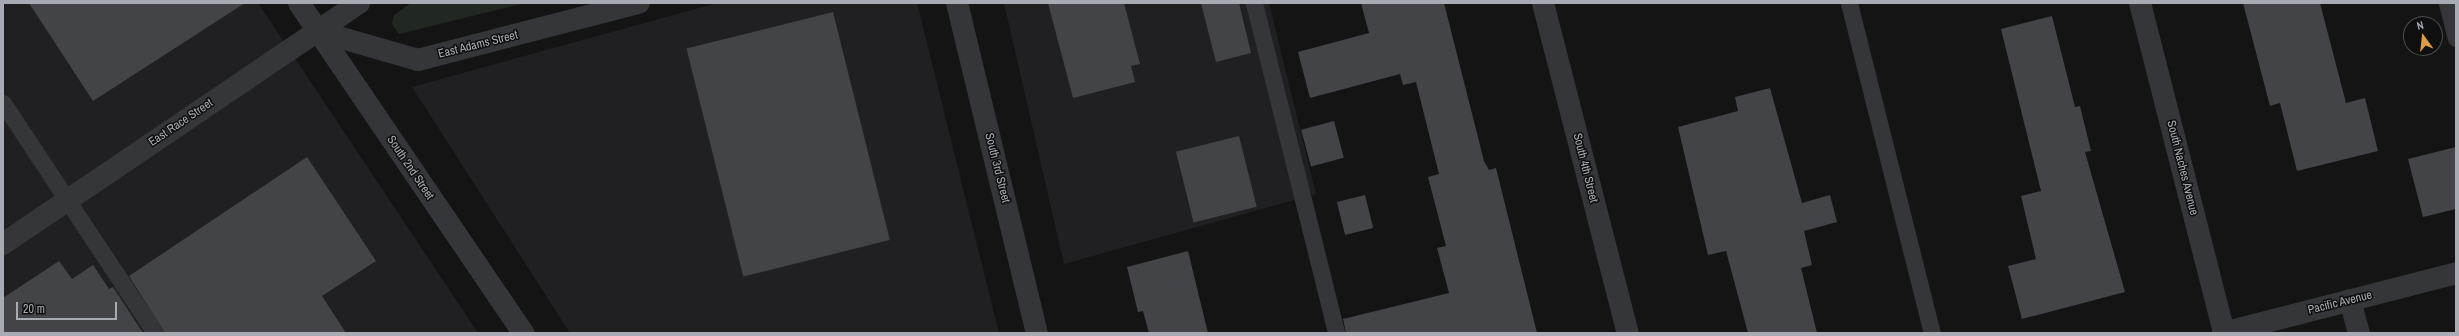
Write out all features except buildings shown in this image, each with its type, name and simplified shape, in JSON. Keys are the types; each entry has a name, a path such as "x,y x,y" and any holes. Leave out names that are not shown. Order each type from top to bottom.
{"street":[{"name":"South 2nd Street","path":"299,3 523,333"},
{"name":"East Race Street","path":"3,244 359,3"},
{"name":"East Adams Street","path":"317,31 418,60 639,3"},
{"name":"South 3rd Street","path":"957,3 1037,333"},
{"name":"South 4th Street","path":"1543,3 1628,333"},
{"name":"South Naches Avenue","path":"2140,3 2224,333"},
{"name":"Pacific Avenue","path":"2224,333 2456,273"},
{"path":"2350,300 2359,333"}],"lane":[{"path":"1254,3 1336,333"},
{"path":"1849,3 1932,333"},
{"path":"2447,3 2456,38"},
{"path":"3,103 155,333"}],"shaded area":[{"path":"3,3 258,3 478,333 3,333"},
{"path":"411,3 525,3 399,34 392,24 394,15"},
{"path":"717,3 917,3 999,333 570,333 412,87"},
{"path":"1004,3 1269,3 1316,194 1064,264"}]}
